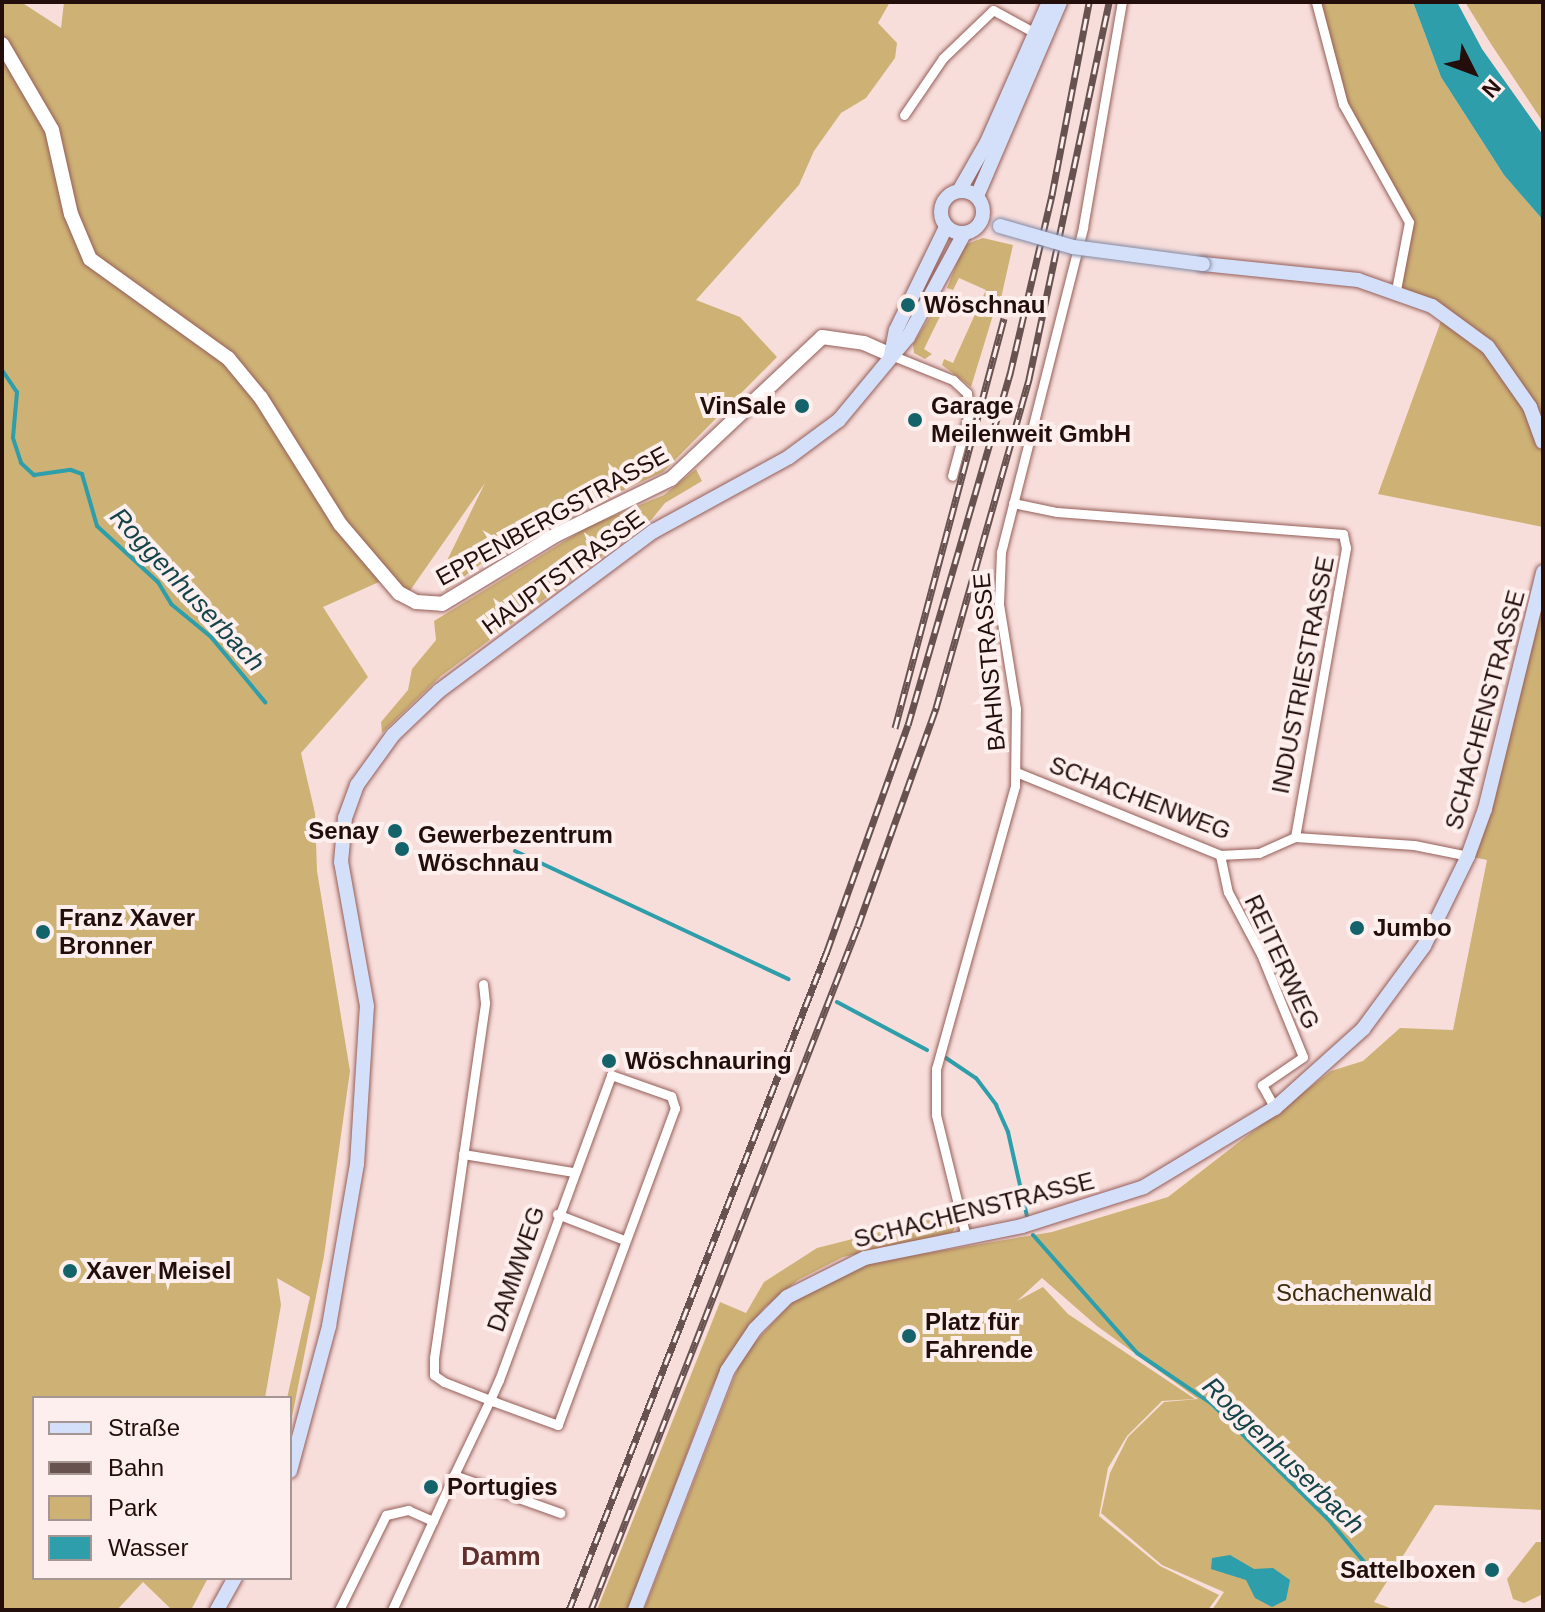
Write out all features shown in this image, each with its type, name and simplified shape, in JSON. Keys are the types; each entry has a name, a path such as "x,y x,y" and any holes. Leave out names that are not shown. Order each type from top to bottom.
{"main road":[{"path":"982,220 964,234 946,227 942,208 959,191 1037,34 1049,2"},
{"path":"982,220 977,196 1060,2"},
{"path":"959,191 977,196"},
{"path":"982,220 1073,247 1358,280 1396,290 1432,306 1488,347 1530,407 1543,442"},
{"name":"HAUPTSTRASSE","path":"891,355 896,330 946,227"},
{"name":"HAUPTSTRASSE","path":"292,1464 329,1326 357,1164 367,1006 344,885 342,840 351,799 365,773 416,712 654,531 824,433 863,395 908,337 964,234"},
{"name":"SCHACHENSTRASSE","path":"635,1610 718,1389 761,1321 800,1288 847,1264 1073,1213 1144,1187 1275,1108 1339,1054 1398,985 1442,914 1468,856 1485,809 1543,572"},
{"path":"217,1610 234,1580"}],"street":[{"name":"BAHNSTRASSE","path":"966,1237 938,1129 935,1092 940,1042 996,864 1016,772 1016,709 999,604 1001,552 1083,227 1122,2"},
{"path":"1316,2 1343,104 1409,222 1396,290"},
{"path":"904,115 943,58 993,10 1037,34"},
{"name":"EPPENBERGSTRASSE","path":"2,44 52,130 71,214 90,259 228,358 261,398 340,524 399,593 416,602 442,604 556,535 671,479 813,341 832,336 891,355"},
{"path":"891,355 953,380 967,393 969,409 952,476"},
{"name":"INDUSTRIESTRASSE","path":"1013,503 1057,512 1324,531 1345,537 1295,837"},
{"name":"SCHACHENWEG","path":"1016,772 1220,855 1259,853 1295,837"},
{"path":"1295,837 1414,845 1468,856"},
{"name":"REITERWEG","path":"1220,855 1228,892 1261,954 1303,1057 1262,1085 1275,1108"},
{"path":"483,984 485,1003 434,1375 558,1425 624,1240 557,1214"},
{"name":"DAMMWEG","path":"392,1610 490,1400 611,1075 671,1096 675,1108 624,1240"},
{"path":"463,1154 573,1172"},
{"path":"454,1475 560,1513"},
{"path":"339,1610 386,1515 408,1510 433,1521"}],"green space":[{"path":"2,2 21,2 61,28 64,2 890,2 878,23 897,43 895,58 866,98 841,113 814,151 799,185 696,300 740,317 777,357 663,472 512,541 446,590 437,581 485,483 409,592 379,582 323,607 368,677 301,753 315,813 317,871 350,1071 324,1256 292,1417 292,1396 287,1396 310,1297 277,1278 281,1305 265,1396 32,1396 32,1580 207,1580 191,1610 172,1610 143,1582 117,1610 2,1610"},
{"path":"1316,2 1413,2 1441,77 1504,175 1543,220 1543,527 1378,494 1441,321 1396,290 1410,232 1343,104"},
{"path":"1465,2 1543,2 1543,122 1491,44"},
{"path":"983,238 1013,245 997,316 993,315 971,387 942,365 944,359 953,363 986,290 959,278 953,290 947,288 964,245"},
{"path":"941,299 947,302 924,349 932,354 925,359 914,353 913,344"},
{"path":"696,469 702,481 665,503 652,519 441,676 382,733 381,722 408,690 412,669 436,640 434,621 589,526 664,495"},
{"name":"Schachenwald","path":"1543,572 1543,1510 1435,1505 1374,1602 1395,1610 1212,1610 1224,1592 1162,1565 1101,1513 1110,1473 1128,1437 1164,1402 1198,1399 1097,1326 1042,1278 1017,1301 1043,1287 1068,1314 1195,1399 1162,1401 1127,1436 1108,1468 1099,1516 1160,1566 1219,1595 1208,1610 644,1610 743,1355 791,1303 851,1266 1052,1232 1168,1197 1331,1071 1363,1061 1400,1028 1453,1030 1487,860 1468,856"},
{"path":"951,1214 957,1224 952,1233 843,1257 798,1280 764,1308 727,1357 708,1396 629,1610 597,1610 720,1302 746,1313 764,1282 817,1248"},
{"path":"1536,1542 1543,1542 1543,1594 1524,1603 1513,1599 1507,1579"}],"water":[{"path":"1413,2 1457,2 1482,49 1543,135 1543,220 1504,175 1441,77"},
{"path":"1230,1555 1254,1569 1273,1568 1290,1580 1286,1600 1272,1607 1255,1598 1246,1580 1211,1569 1212,1558"}],"waterway":[{"name":"Roggenhuserbach","path":"2,370 17,392 13,438 21,463 34,475 71,470 82,474 97,526 158,582 171,604 211,637 265,702"},
{"name":"Roggenhuserbach","path":"515,851 788,979"},
{"name":"Roggenhuserbach","path":"837,1002 927,1050"},
{"name":"Roggenhuserbach","path":"946,1058 976,1078 996,1105 1008,1132 1027,1216"},
{"name":"Roggenhuserbach","path":"1033,1235 1137,1353 1212,1404 1328,1519 1370,1569"}],"railway":[{"path":"569,1610 827,951 908,725 1010,374 1052,195 1089,2"},
{"path":"591,1610 858,926 936,708 1029,379 1109,2"},
{"path":"895,728 1004,318"}],"place":[{"name":"Wöschnau","path":"908,305"},
{"name":"VinSale","path":"802,406"},
{"name":"Garage Meilenweit GmbH","path":"915,420"},
{"name":"Senay","path":"395,831"},
{"name":"Gewerbezentrum Wöschnau","path":"402,849"},
{"name":"Jumbo","path":"1357,928"},
{"name":"Franz Xaver Bronner","path":"43,932"},
{"name":"Wöschnauring","path":"609,1061"},
{"name":"Xaver Meisel","path":"70,1271"},
{"name":"Platz für Fahrende","path":"909,1336"},
{"name":"Portugies","path":"431,1487"},
{"name":"Sattelboxen","path":"1492,1570"}],"district":[{"name":"Damm","path":"501,1557"}]}
